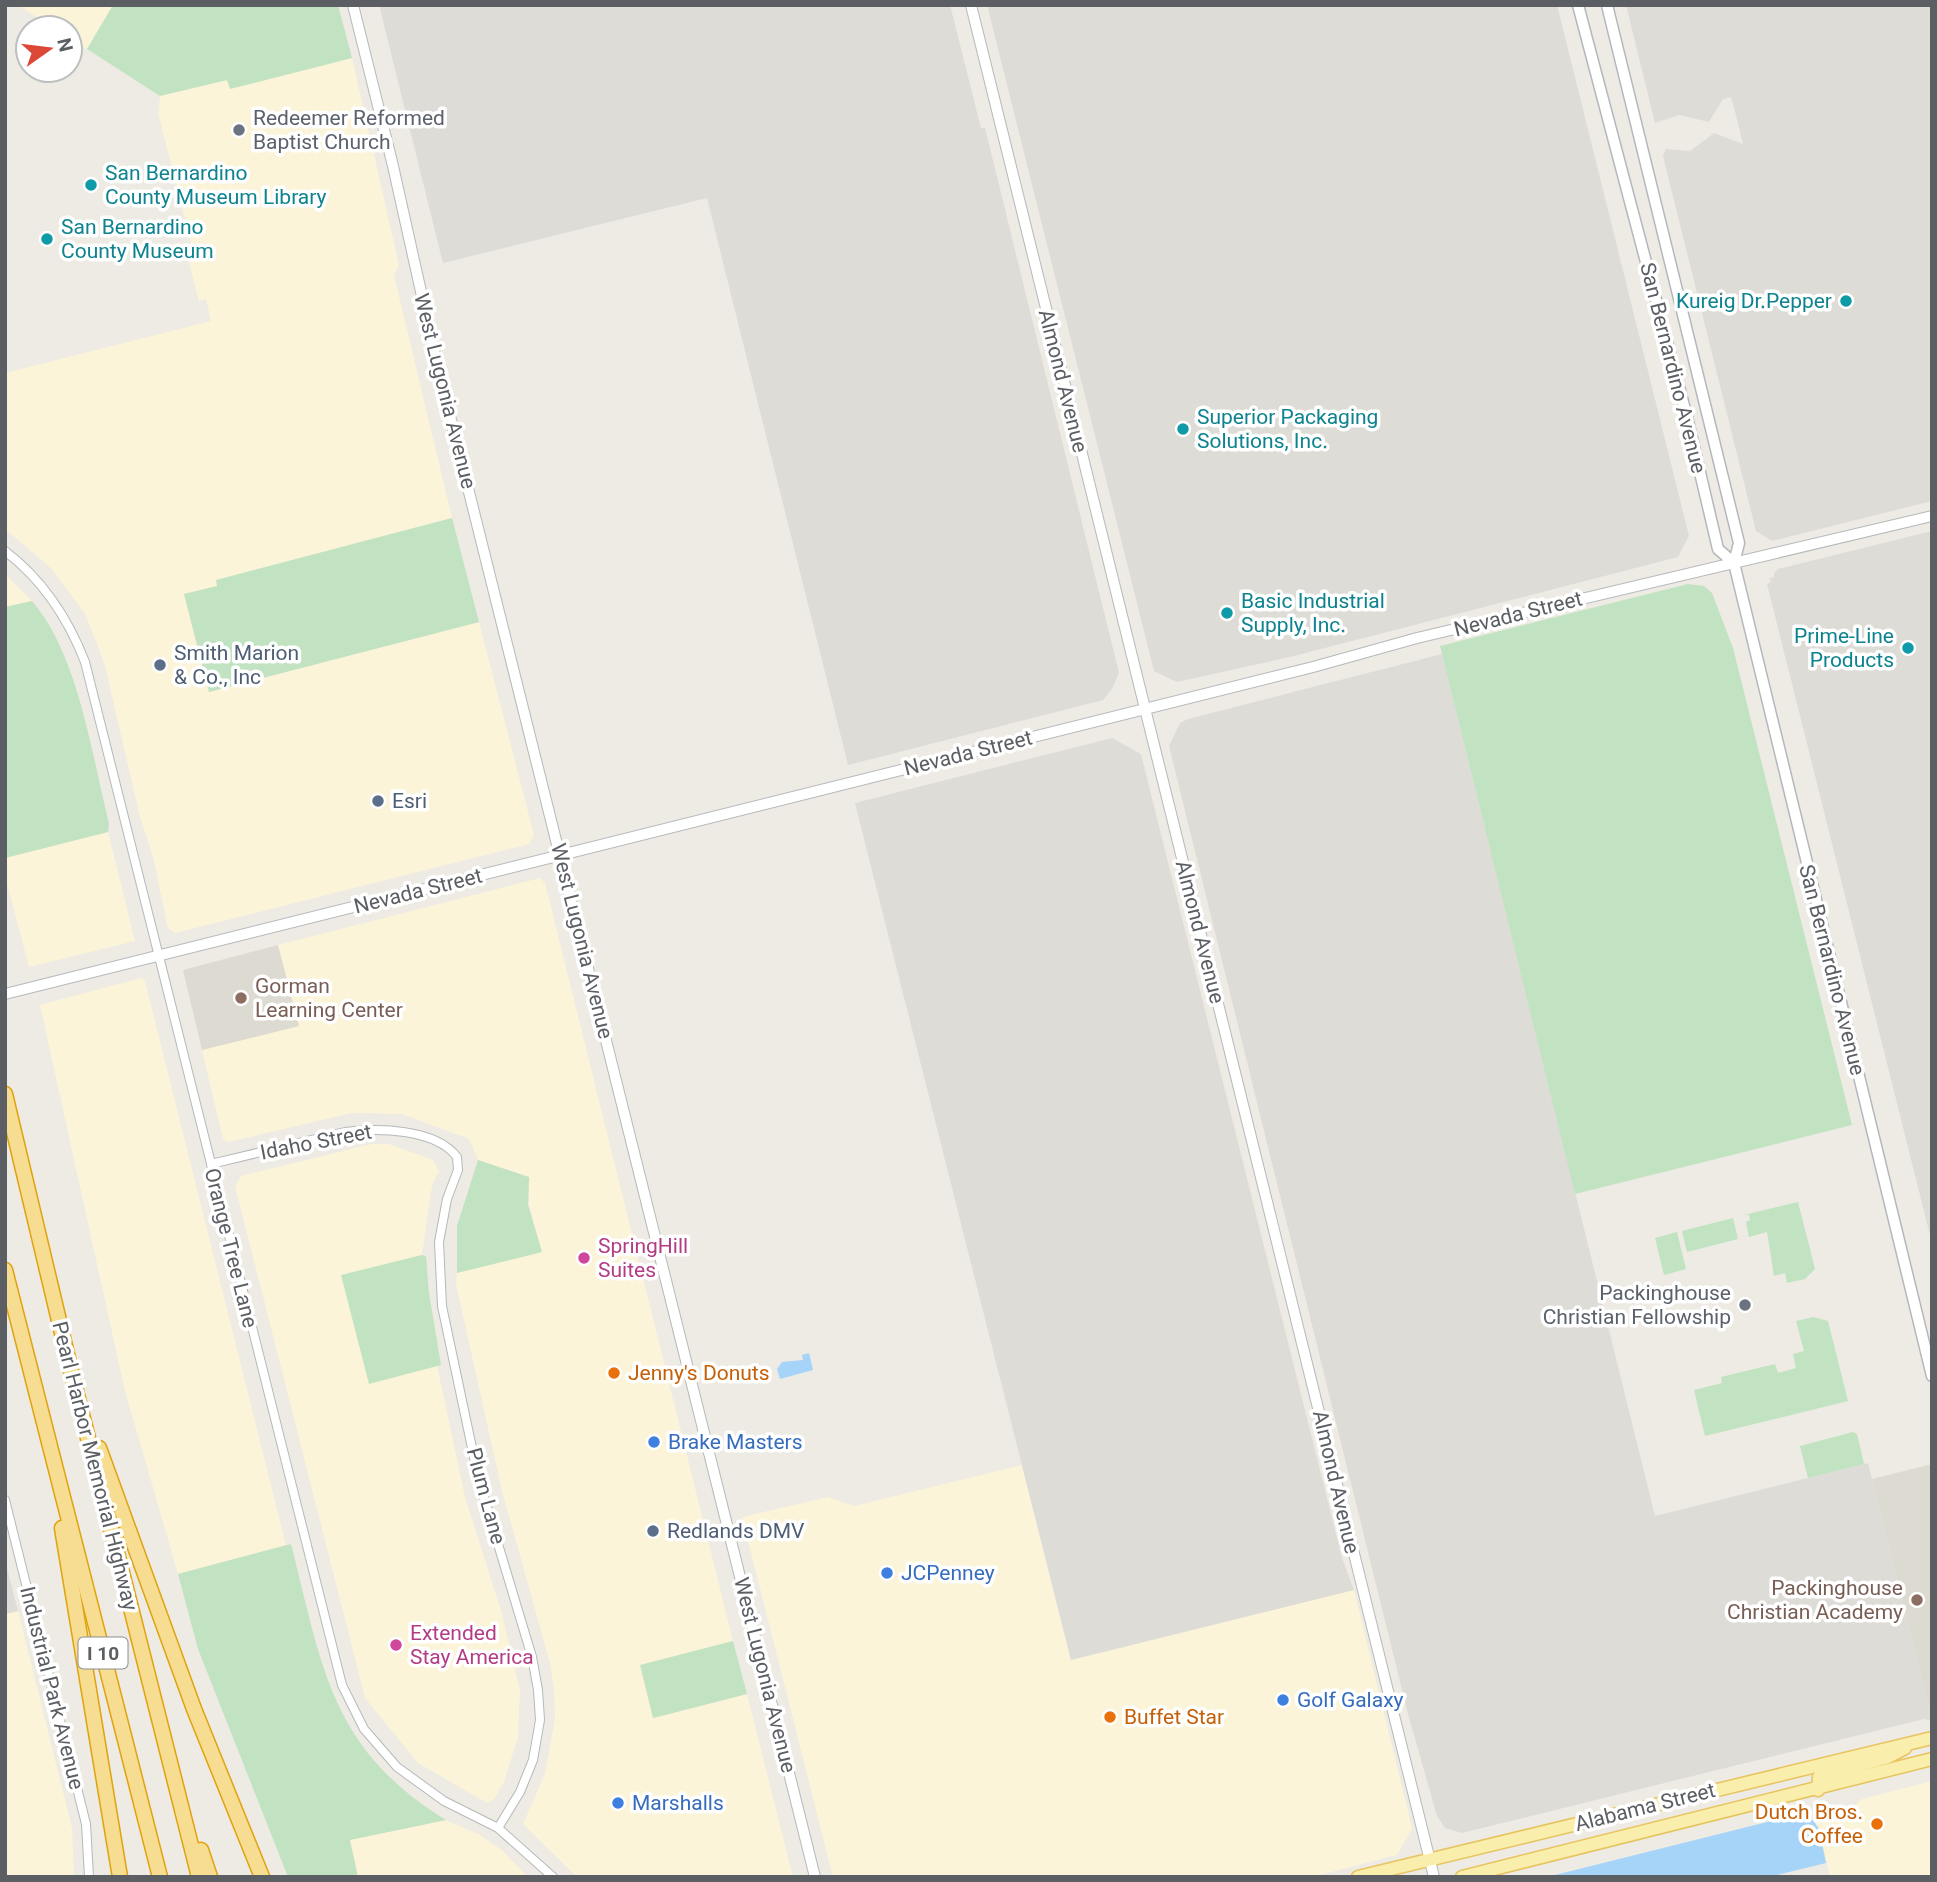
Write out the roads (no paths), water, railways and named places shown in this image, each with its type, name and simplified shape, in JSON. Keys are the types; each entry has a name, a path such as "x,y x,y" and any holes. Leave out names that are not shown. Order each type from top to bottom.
{"highway":[{"name":"Pearl Harbor Memorial Highway","path":"5,1094 71,1371 199,1877"},
{"name":"Pearl Harbor Memorial Highway","path":"5,1270 160,1877"},
{"path":"71,1371 194,1709 262,1877"},
{"path":"46,1430 120,1877"},
{"path":"166,1745 210,1877"}],"main road":[{"name":"San Bernardino Avenue","path":"1578,5 1687,416 1718,549 1734,563"},
{"name":"San Bernardino Avenue","path":"1607,5 1739,543 1734,563 1932,1376"},
{"name":"Alabama Street","path":"1358,1877 1925,1739"},
{"path":"1818,1790 1819,1777 1888,1757 1925,1739"},
{"name":"Alabama Street","path":"1462,1877 1818,1790 1932,1759"},
{"path":"1900,1767 1918,1772 1932,1768"}],"street":[{"name":"West Lugonia Avenue","path":"353,5 396,178 438,368 815,1877"},
{"name":"Almond Avenue","path":"971,5 1434,1877"},
{"name":"Nevada Street","path":"5,994 1430,635 1932,516"},
{"name":"Orange Tree Lane","path":"5,551 49,594 71,629 85,662 342,1685 364,1728 397,1767 444,1801 498,1828 553,1877"},
{"name":"Idaho Street","path":"211,1164 367,1129 407,1132 445,1146 457,1157"},
{"name":"Plum Lane","path":"457,1157 458,1170 447,1199 439,1242 442,1306 478,1480 531,1657 538,1690 540,1720 533,1760 520,1792 498,1828"},
{"name":"Industrial Park Avenue","path":"5,1500 86,1824 89,1877"}],"water":[{"path":"809,1353 813,1370 780,1379 777,1369 782,1362 803,1360 802,1355"},
{"path":"1791,1816 1813,1820 1819,1829 1826,1863 1769,1877 1547,1877"}],"place":[{"name":"Redeemer Reformed Baptist Church","path":"239,130"},
{"name":"San Bernardino County Museum Library","path":"91,185"},
{"name":"San Bernardino County Museum","path":"47,239"},
{"name":"Kureig Dr.Pepper","path":"1846,301"},
{"name":"Superior Packaging Solutions, Inc.","path":"1183,429"},
{"name":"Basic Industrial Supply, Inc.","path":"1227,613"},
{"name":"Prime-Line Products","path":"1908,648"},
{"name":"Smith Marion & Co., Inc","path":"160,665"},
{"name":"Esri","path":"378,801"},
{"name":"Gorman Learning Center","path":"241,998"},
{"name":"SpringHill Suites","path":"584,1258"},
{"name":"Packinghouse Christian Fellowship","path":"1745,1305"},
{"name":"Jenny's Donuts","path":"614,1373"},
{"name":"Brake Masters","path":"654,1442"},
{"name":"Redlands DMV","path":"653,1531"},
{"name":"JCPenney","path":"887,1573"},
{"name":"Packinghouse Christian Academy","path":"1917,1600"},
{"name":"Extended Stay America","path":"396,1645"},
{"name":"Golf Galaxy","path":"1283,1700"},
{"name":"Buffet Star","path":"1110,1717"},
{"name":"Marshalls","path":"618,1803"},
{"name":"Dutch Bros. Coffee","path":"1877,1824"}]}
